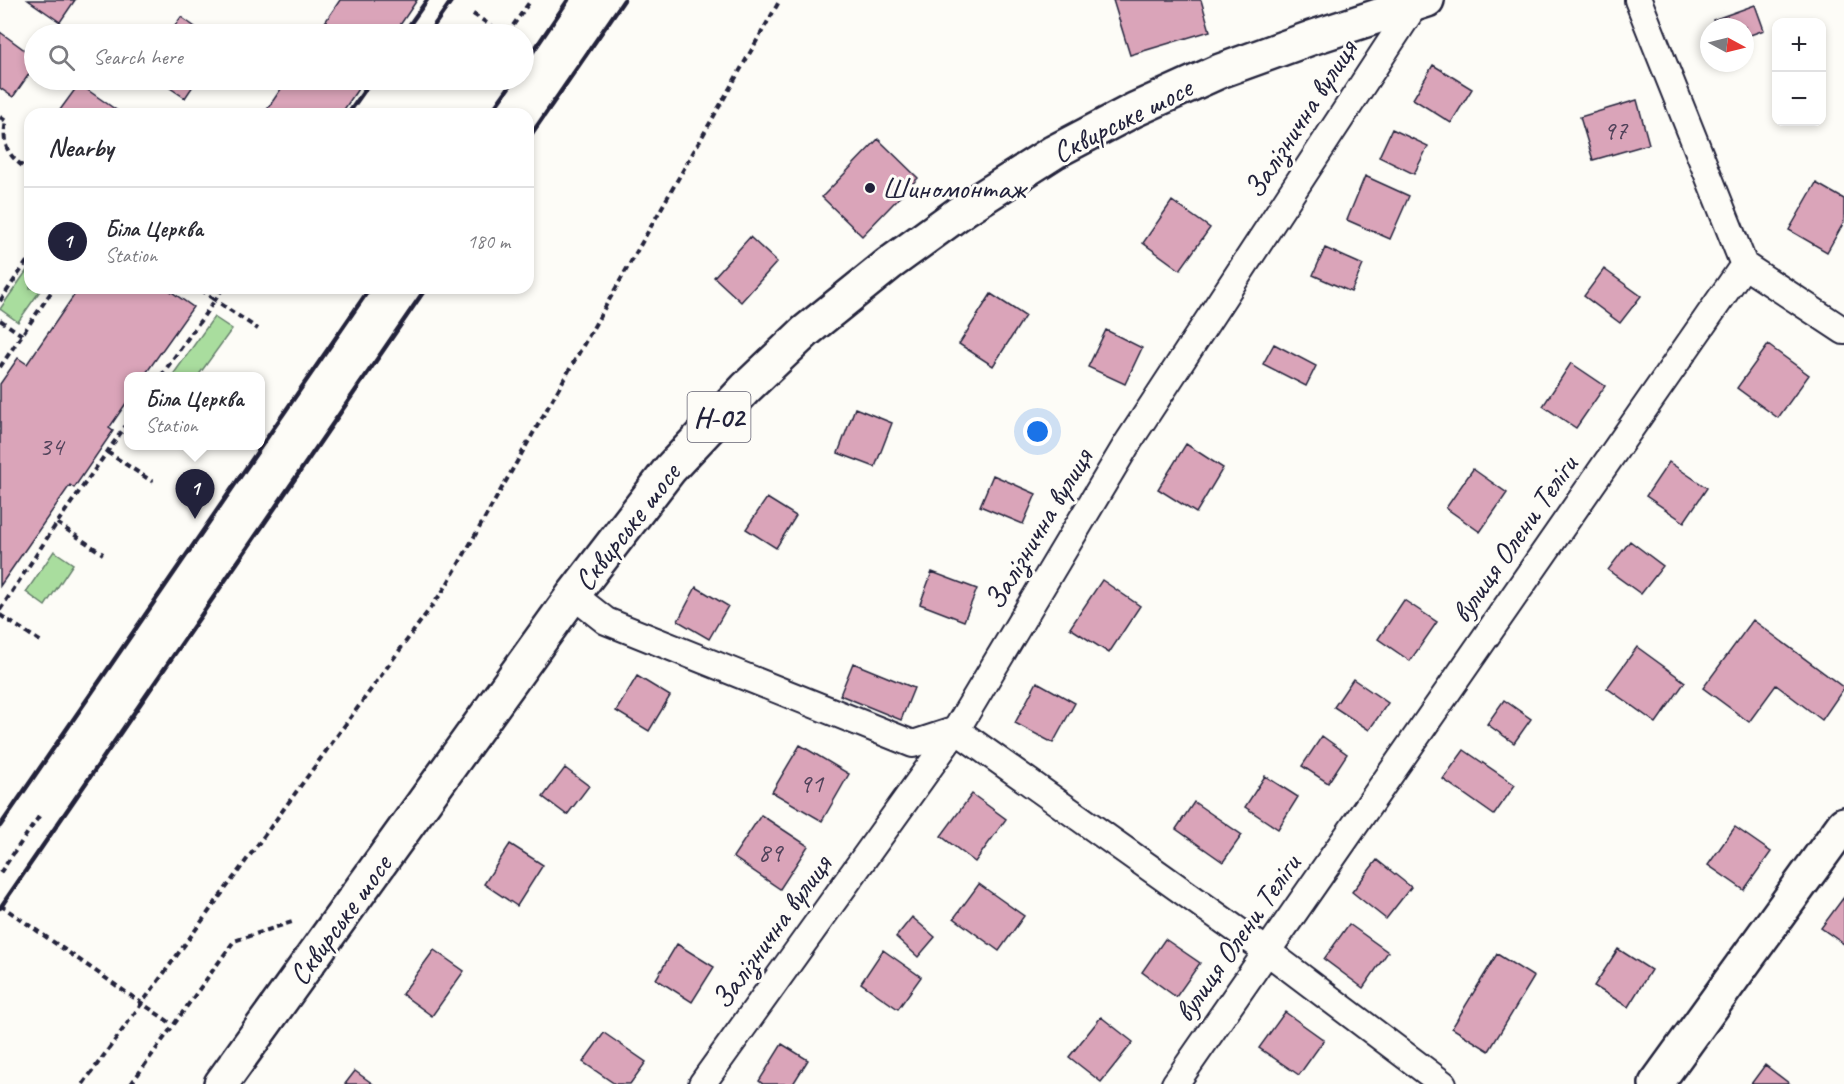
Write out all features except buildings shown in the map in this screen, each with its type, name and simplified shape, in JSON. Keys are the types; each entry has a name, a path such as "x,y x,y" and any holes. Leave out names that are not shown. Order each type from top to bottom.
{"main road":[{"name":"Сквирське шосе","path":"221,1084 573,596 670,468 746,388 806,331 889,264 966,208 1054,152 1134,110 1198,81 1311,38 1420,2"},
{"path":"1656,1084 1844,824"}],"street":[{"path":"1638,0 1744,265 1844,331"},
{"name":"Залізнична вулиця","path":"702,1084 956,730 1127,444 1420,2"},
{"name":"вулиця Олени Теліги","path":"1175,1084 1744,265"},
{"path":"573,596 606,621 913,744 956,730 1268,952 1443,1084"}],"path":[{"path":"513,24 531,0"},
{"path":"83,1084 445,588 780,0"},
{"path":"473,14 490,24"},
{"path":"0,117 6,121 3,136 7,149 16,162 24,168"},
{"path":"0,301 24,266"},
{"path":"0,367 50,294"},
{"path":"206,294 258,329"},
{"path":"163,372 219,294"},
{"path":"0,320 22,335"},
{"path":"0,610 57,523 124,428"},
{"path":"107,452 153,482"},
{"path":"93,461 98,465"},
{"path":"57,523 104,554"},
{"path":"0,615 43,643"},
{"path":"0,873 40,815"},
{"path":"0,905 172,1024"},
{"path":"131,1084 234,941 292,922"}],"green space":[{"path":"24,275 24,294 38,294 18,322 0,309"},
{"path":"214,317 232,329 201,372 175,372"},
{"path":"54,551 73,564 45,606 26,592"}],"railway":[{"path":"410,24 427,0"},
{"path":"435,24 452,0"},
{"path":"534,50 568,0"},
{"path":"534,130 624,0"},
{"path":"352,108 365,90"},
{"path":"494,108 507,90"},
{"path":"265,441 366,294"},
{"path":"0,908 422,294"},
{"path":"0,826 259,450"}],"place":[{"name":"Шиномонтаж","path":"870,188"},
{"name":"Біла Церква","path":"195,519"}]}
